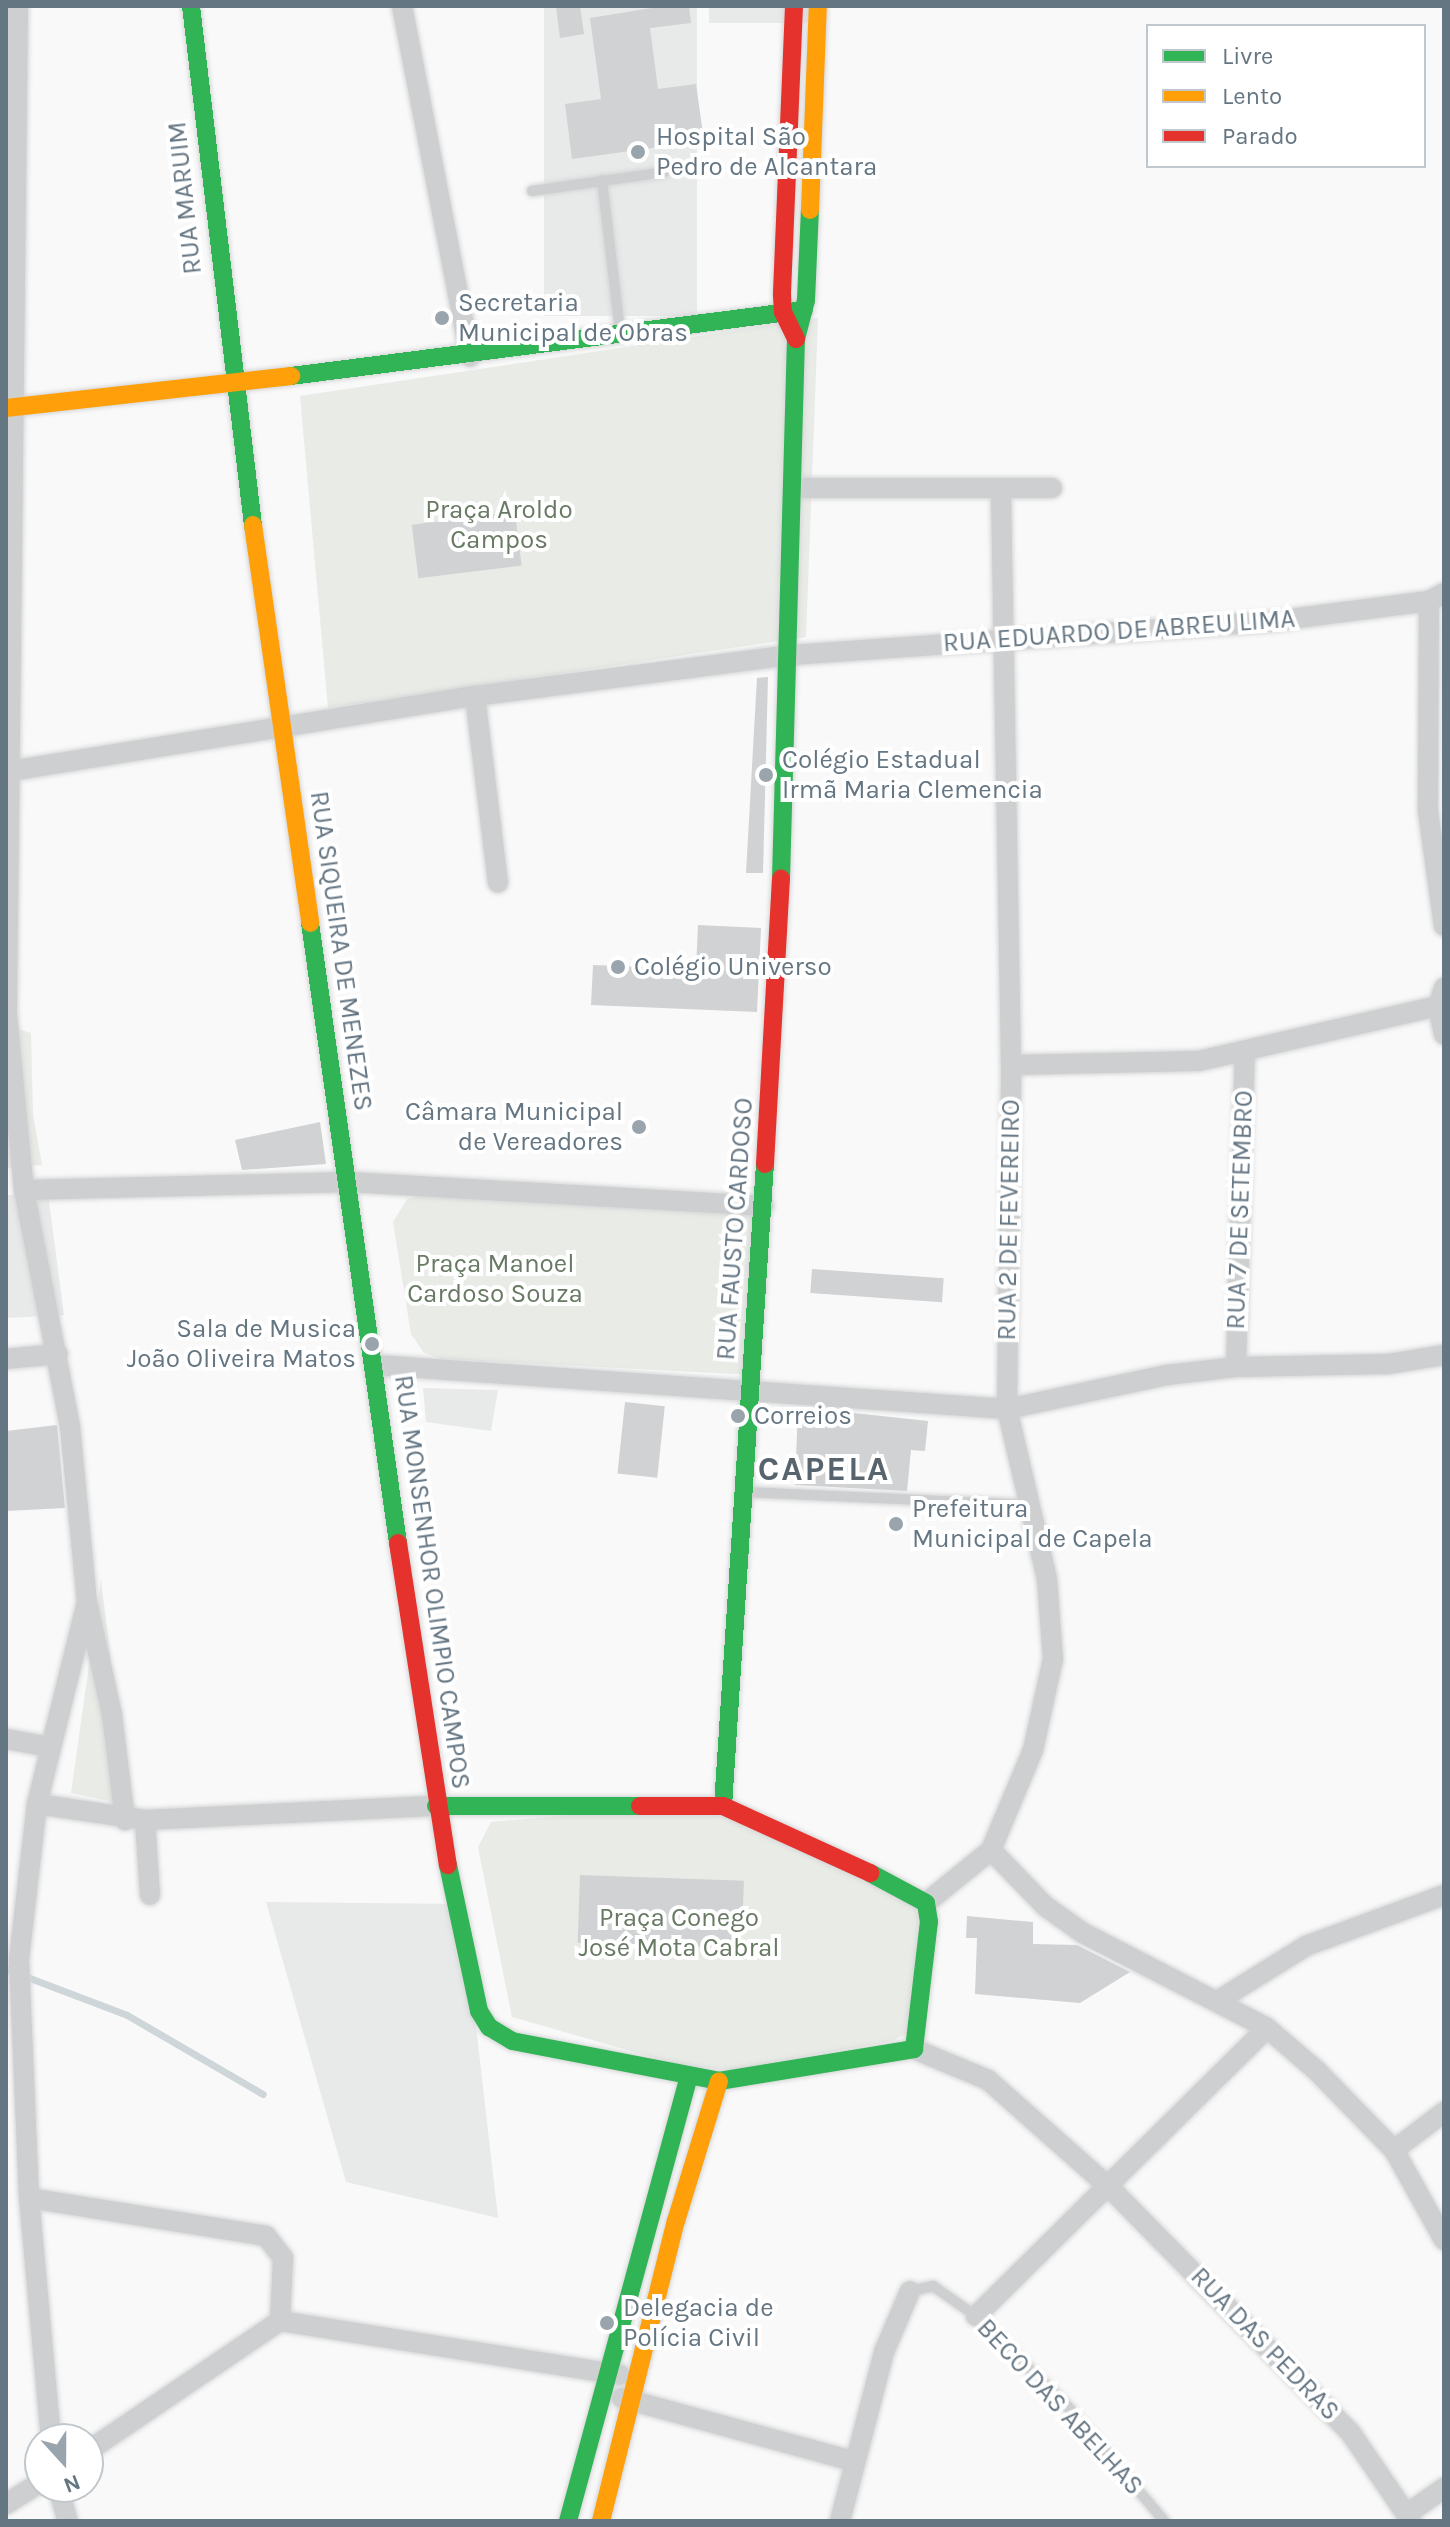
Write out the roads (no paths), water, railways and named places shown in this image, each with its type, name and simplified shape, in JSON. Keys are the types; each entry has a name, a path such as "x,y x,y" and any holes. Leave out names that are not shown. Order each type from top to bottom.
{"main road":[{"name":"RUA MARUIM","path":"191,6 233,384"},
{"path":"794,6 783,312 796,339"},
{"path":"791,655 796,339 804,310 818,6"},
{"path":"8,408 470,356 804,310"},
{"path":"233,384 282,728"},
{"name":"RUA FAUSTO CARDOSO","path":"723,1806 763,1206 791,655"},
{"name":"RUA SIQUEIRA DE MENEZES","path":"282,728 349,1182"},
{"path":"349,1182 376,1365"},
{"name":"RUA MONSENHOR OLIMPIO CAMPOS","path":"376,1365 436,1806"},
{"path":"436,1806 723,1806 913,1892 926,1903 929,1922 914,2049 719,2081 688,2079 512,2041 489,2027 474,1996 436,1806"},
{"path":"568,2521 688,2079"},
{"path":"601,2521 634,2400 676,2221 719,2081"}],"street":[{"path":"18,6 8,408 10,771 6,1014 24,1190 70,1426 87,1602 150,1895"},
{"path":"402,6 470,356"},
{"path":"793,488 1052,488"},
{"name":"RUA 2 DE FEVEREIRO","path":"926,1903 991,1850 1033,1750 1053,1659 1047,1579 1007,1409 1011,1065 1001,490"},
{"path":"1437,597 1428,811 1444,926"},
{"name":"RUA EDUARDO DE ABREU LIMA","path":"791,655 1275,621 1437,597"},
{"path":"10,771 475,696 791,655"},
{"path":"475,696 498,883"},
{"path":"1011,1065 1160,1065 1245,1052 1441,997 1444,1034"},
{"name":"RUA 7 DE SETEMBRO","path":"1236,1367 1245,1052"},
{"path":"24,1190 349,1182 763,1206"},
{"path":"6,1359 58,1354"},
{"path":"376,1365 1007,1409 1167,1375 1236,1367 1388,1364 1444,1355"},
{"path":"50,2423 29,2198 19,1959 37,1804 87,1602"},
{"path":"6,1739 50,1747"},
{"path":"37,1804 135,1820 436,1806"},
{"path":"991,1850 1045,1906 1083,1933 1219,2000 1267,2028 1346,2097 1394,2150 1444,2240"},
{"path":"1219,2000 1306,1946 1444,1895"},
{"path":"976,2316 1267,2028"},
{"name":"RUA DAS PEDRAS","path":"914,2049 988,2080 1109,2187 1350,2432 1409,2518"},
{"path":"1394,2150 1444,2112"},
{"path":"29,2198 266,2236 283,2258 280,2321"},
{"path":"841,2520 853,2461 884,2352 910,2291"},
{"path":"104,2440 280,2321 638,2379"},
{"path":"602,2394 634,2400 853,2461"},
{"path":"1409,2518 1444,2488"},
{"path":"6,2504 24,2493"}],"lane":[{"path":"532,191 665,172"},
{"path":"602,180 620,334"},
{"path":"743,1492 1031,1505"},
{"name":"BECO DAS ABELHAS","path":"910,2291 933,2286 976,2316 1077,2418 1164,2521"}],"waterway":[{"path":"6,1969 127,2015 263,2094"}],"place":[{"name":"Hospital São Pedro de Alcantara","path":"638,152"},
{"name":"Secretaria Municipal de Obras","path":"442,318"},
{"name":"Colégio Estadual Irmã Maria Clemencia","path":"766,775"},
{"name":"Colégio Universo","path":"618,967"},
{"name":"Câmara Municipal de Vereadores","path":"639,1127"},
{"name":"Sala de Musica João Oliveira Matos","path":"372,1344"},
{"name":"Correios","path":"738,1416"},
{"name":"Prefeitura Municipal de Capela","path":"896,1524"},
{"name":"Delegacia de Polícia Civil","path":"607,2323"}],"district":[{"name":"CAPELA","path":"824,1470"}],"park label":[{"name":"Praça Aroldo Campos","path":"499,525"},
{"name":"Praça Manoel Cardoso Souza","path":"495,1279"},
{"name":"Praça Conego José Mota Cabral","path":"679,1933"}]}
